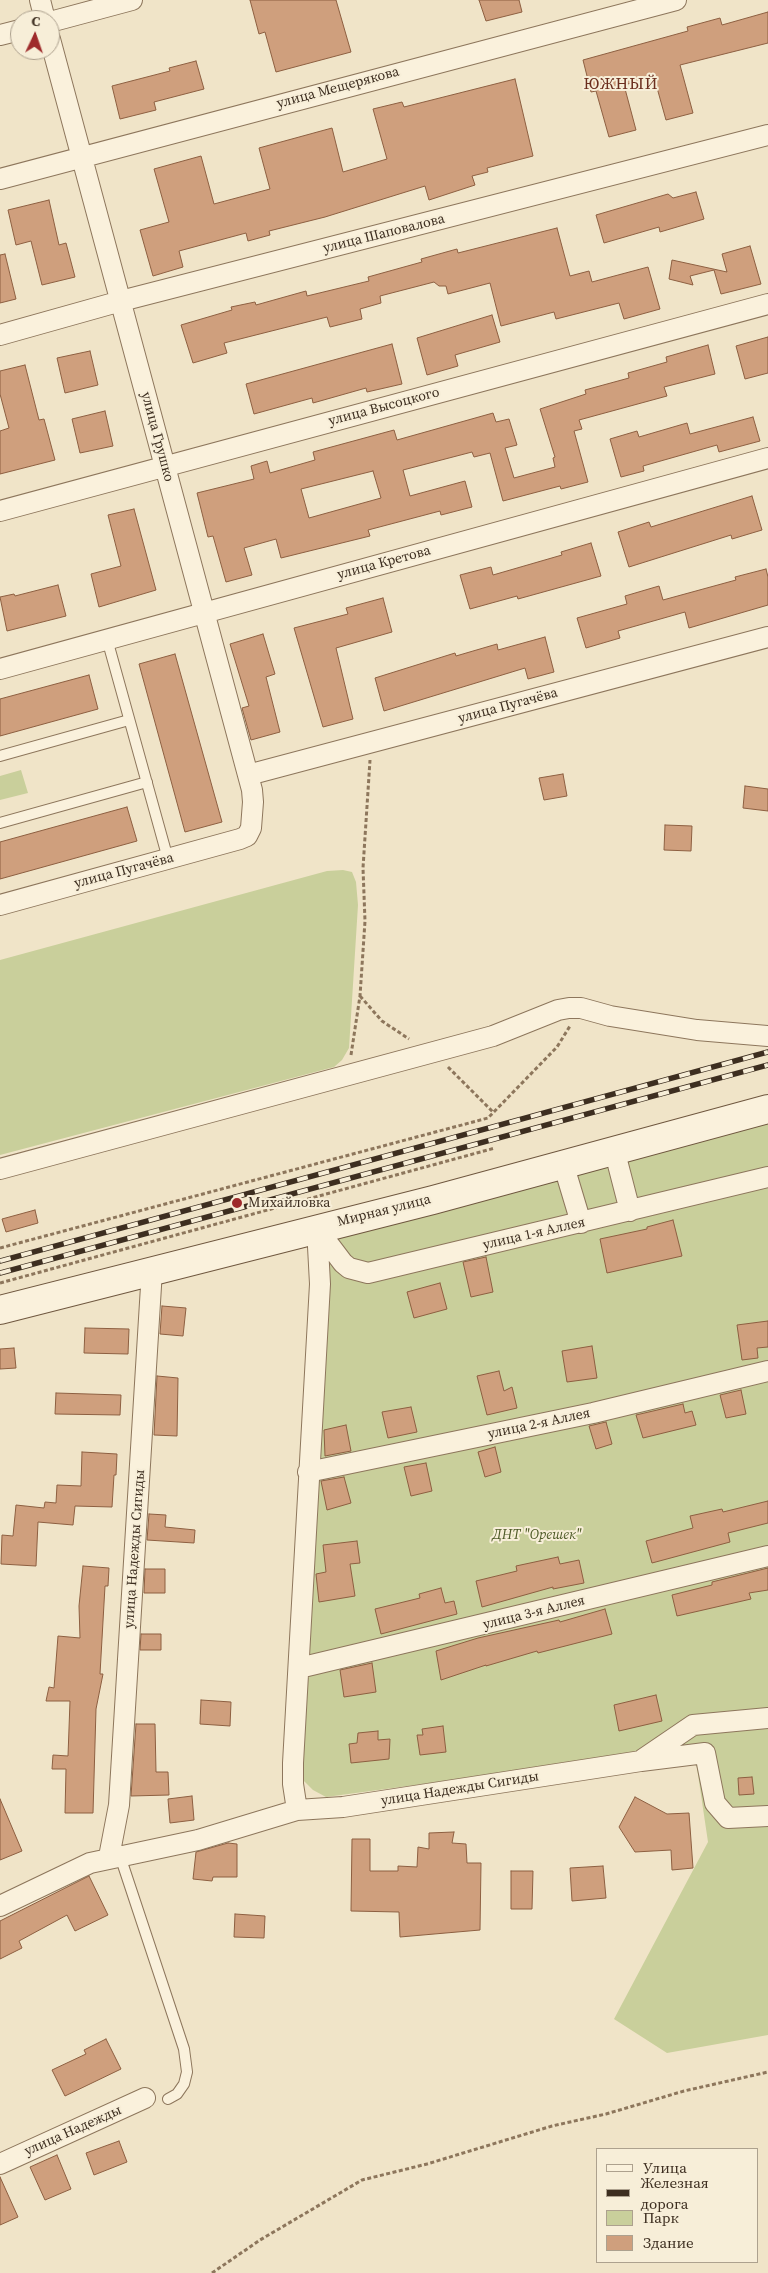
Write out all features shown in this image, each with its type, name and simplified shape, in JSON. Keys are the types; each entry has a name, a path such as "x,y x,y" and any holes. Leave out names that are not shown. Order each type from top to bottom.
{"street":[{"name":"улица Мещерякова","path":"0,179 81,156 676,0"},
{"path":"60,19 119,2"},
{"name":"улица Грушко","path":"56,60 248,775 253,802 251,828 247,836"},
{"name":"улица Шаповалова","path":"0,335 120,301 768,135"},
{"name":"улица Высоцкого","path":"0,511 768,304"},
{"name":"улица Кретова","path":"0,669 768,458"},
{"name":"улица Пугачёва","path":"248,775 768,637"},
{"name":"улица Пугачёва","path":"0,905 247,836"},
{"path":"0,1169 346,1074 493,1036 558,1010 581,1008 662,1026 768,1036"},
{"name":"Мирная улица","path":"0,1310 432,1200 614,1149 768,1109"},
{"path":"614,1149 630,1211"},
{"path":"563,1163 581,1222"},
{"name":"улица 1-я Аллея","path":"317,1228 343,1263 349,1268 368,1273 768,1178"},
{"path":"297,1810 292,1762 300,1668 308,1472 320,1284 317,1228"},
{"name":"улица Надежды Сигиды","path":"115,1857 152,1270"},
{"name":"улица 2-я Аллея","path":"308,1472 593,1413 768,1371"},
{"name":"улица 3-я Аллея","path":"300,1668 768,1556"},
{"path":"641,1761 693,1725 768,1718"},
{"name":"улица Надежды Сигиды","path":"0,1906 90,1862 198,1840 297,1810 343,1807 641,1761 705,1753 715,1804 728,1818 768,1816"},
{"name":"улица Надежды","path":"0,2164 145,2098"}],"lane":[{"path":"107,639 168,859"},
{"path":"0,756 129,720"},
{"path":"0,823 146,782"},
{"path":"115,1857 184,2049 187,2072 184,2084 177,2094 168,2098"}],"path":[{"path":"346,1074 360,996 365,921 363,868 372,742"},
{"path":"360,996 382,1021 432,1051 493,1112"},
{"path":"0,1248 488,1118 557,1047 581,1008"},
{"path":"0,1283 495,1148"},
{"path":"212,2273 260,2240 362,2180 427,2164 552,2126 606,2114 684,2091 768,2072"}],"green space":[{"path":"21,770 28,793 0,800 0,776"},
{"path":"343,870 352,872 356,882 358,905 349,1048 342,1060 334,1067 0,1155 0,960 327,871"},
{"name":"ДНТ \"Орешек\"","path":"768,1100 768,2035 667,2053 614,2019 708,1842 697,1768 691,1748 326,1797 313,1790 302,1779 318,1218"}],"building":[{"path":"250,0 336,0 351,52 276,72 265,32 259,34"},
{"path":"479,0 519,0 522,12 486,21"},
{"path":"768,12 768,43 680,65 693,113 666,120 654,77 624,85 636,130 609,137 596,91 591,92 583,60 688,31 687,27 720,18 722,25"},
{"path":"196,61 204,89 154,102 156,110 120,119 112,86 170,71 169,68"},
{"path":"515,79 533,156 487,168 488,172 472,176 475,185 429,200 425,186 325,217 269,231 270,235 248,241 246,233 179,251 183,267 153,276 140,230 169,222 154,169 201,156 214,204 270,189 259,148 332,128 343,172 387,159 373,109 402,102 404,107"},
{"path":"696,192 704,219 660,232 659,227 604,243 596,215 668,194 673,198"},
{"path":"49,200 59,245 66,243 75,277 42,285 31,241 16,245 8,210"},
{"path":"557,228 570,276 589,271 592,282 648,267 660,309 624,319 619,303 556,319 554,312 501,326 490,283 448,294 446,286 439,286 434,282 380,296 381,303 360,309 362,319 330,327 327,317 224,343 227,353 193,363 181,325 232,310 231,307 255,302 256,305 306,291 307,296 369,281 368,277 422,262 421,259 457,249 458,253"},
{"path":"750,246 761,284 721,294 714,270 690,276 693,285 669,279 672,260 727,272 722,254"},
{"path":"5,254 16,299 0,303 0,255"},
{"path":"492,315 500,342 455,355 458,366 427,375 417,338"},
{"path":"768,337 768,373 745,379 736,346"},
{"path":"392,344 402,384 367,392 366,388 313,403 312,398 254,414 246,384"},
{"path":"708,345 715,374 664,387 667,396 579,420 582,429 574,431 588,482 561,489 560,486 503,501 490,453 474,457 472,452 403,470 410,496 465,481 472,507 441,515 440,511 368,530 370,536 281,558 276,539 244,548 252,575 226,582 213,536 208,537 197,493 254,479 251,466 267,461 270,473 315,460 313,452 394,430 397,440 493,413 496,422 509,419 517,445 505,448 514,478 555,467 553,458 555,457 540,409 586,394 585,390 629,378 628,373 667,362 666,357","holes":["373,471 381,498 309,518 301,489"]},
{"path":"90,351 98,385 65,393 57,358"},
{"path":"25,365 39,420 44,419 55,460 0,474 0,431 9,428 0,394 0,371"},
{"path":"105,411 113,446 80,453 72,419"},
{"path":"753,417 760,441 719,452 717,445 643,466 644,471 621,477 610,439 637,431 639,437 687,423 690,434"},
{"path":"752,496 762,530 732,539 731,535 629,567 618,532 649,522 651,527"},
{"path":"134,509 156,590 99,607 91,574 121,566 108,515"},
{"path":"591,543 601,576 518,599 517,596 470,609 460,575 491,567 493,575 562,555 561,552"},
{"path":"766,569 768,577 768,605 689,628 685,612 618,631 620,638 586,648 577,618 627,604 625,596 659,586 663,600 736,580 735,577"},
{"path":"58,585 66,616 7,631 0,597 14,594 15,596"},
{"path":"383,598 392,632 336,648 353,719 323,727 294,628 348,614 346,608"},
{"path":"263,634 275,674 266,677 280,732 251,740 242,708 249,706 230,644"},
{"path":"545,637 554,672 528,679 525,668 384,711 375,678 455,653 456,656 497,644 498,650"},
{"path":"175,654 222,822 185,832 139,664"},
{"path":"89,675 98,709 0,736 0,699"},
{"path":"563,774 567,796 544,800 539,778"},
{"path":"745,786 768,789 768,811 743,808"},
{"path":"127,807 137,841 0,879 0,842"},
{"path":"665,825 692,826 691,851 664,850"},
{"path":"35,1210 38,1223 6,1232 2,1219"},
{"path":"673,1220 682,1256 607,1273 600,1239 647,1229 647,1227"},
{"path":"486,1257 493,1292 471,1297 463,1262"},
{"path":"440,1283 447,1309 414,1318 407,1292"},
{"path":"162,1306 186,1308 183,1336 160,1334"},
{"path":"768,1321 768,1347 757,1348 758,1358 742,1360 737,1325"},
{"path":"85,1328 129,1329 128,1354 84,1353"},
{"path":"592,1346 597,1378 567,1382 562,1351"},
{"path":"14,1348 16,1368 0,1369 0,1349"},
{"path":"499,1371 504,1391 512,1387 517,1408 487,1415 477,1376"},
{"path":"157,1376 178,1378 177,1436 154,1435"},
{"path":"741,1390 746,1414 726,1418 720,1395"},
{"path":"56,1393 121,1395 120,1415 55,1414"},
{"path":"683,1404 685,1413 692,1411 696,1425 643,1438 636,1415"},
{"path":"411,1407 417,1432 388,1438 382,1412"},
{"path":"606,1422 612,1444 596,1449 589,1426"},
{"path":"346,1425 351,1451 325,1456 324,1430"},
{"path":"495,1447 501,1472 485,1477 478,1452"},
{"path":"82,1452 117,1454 112,1507 75,1506 73,1525 38,1522 36,1566 1,1564 2,1535 13,1536 16,1505 44,1508 45,1502 56,1503 57,1485 81,1486"},
{"path":"426,1463 432,1491 411,1496 404,1467"},
{"path":"344,1477 351,1503 327,1510 321,1481"},
{"path":"768,1501 768,1523 728,1533 730,1542 652,1563 646,1541 693,1528 690,1516 722,1509 723,1512"},
{"path":"149,1514 166,1515 165,1527 195,1530 194,1543 147,1540"},
{"path":"357,1541 360,1563 350,1564 355,1596 319,1602 316,1574 326,1572 323,1545"},
{"path":"558,1557 560,1564 579,1560 584,1583 553,1589 553,1587 482,1607 476,1581 517,1571 516,1566"},
{"path":"83,1566 109,1568 108,1586 105,1586 100,1674 103,1674 96,1709 93,1813 65,1813 66,1769 52,1769 53,1755 68,1756 70,1701 46,1701 49,1687 54,1688 58,1636 80,1638 79,1606"},
{"path":"768,1568 768,1590 749,1593 751,1599 677,1616 672,1595 712,1585 712,1582"},
{"path":"145,1569 165,1569 165,1593 144,1593"},
{"path":"441,1588 445,1603 454,1601 457,1614 381,1634 375,1609 420,1598 419,1594"},
{"path":"605,1609 612,1634 538,1653 537,1651 441,1680 436,1651 478,1638 559,1620 560,1622"},
{"path":"141,1634 161,1634 161,1650 140,1650"},
{"path":"372,1663 376,1692 344,1697 340,1670"},
{"path":"656,1695 662,1721 619,1731 614,1705"},
{"path":"201,1700 231,1702 230,1726 200,1724"},
{"path":"136,1724 155,1724 156,1772 168,1772 169,1795 131,1796"},
{"path":"443,1726 446,1752 420,1755 417,1735 423,1735 422,1729"},
{"path":"378,1731 378,1740 390,1739 389,1759 351,1763 349,1744 357,1743 358,1733"},
{"path":"752,1777 754,1794 739,1795 738,1778"},
{"path":"192,1796 194,1820 170,1823 168,1799"},
{"path":"635,1797 667,1814 689,1813 693,1868 672,1870 671,1850 635,1852 619,1827"},
{"path":"0,1799 22,1851 0,1860"},
{"path":"454,1832 452,1843 466,1844 467,1863 481,1863 480,1930 400,1937 399,1912 351,1911 352,1839 370,1839 370,1871 398,1871 398,1866 417,1867 418,1847 429,1849 429,1833"},
{"path":"228,1843 237,1844 237,1877 213,1877 212,1881 193,1879 196,1852"},
{"path":"603,1866 606,1898 572,1901 570,1868"},
{"path":"511,1871 533,1871 532,1909 511,1909"},
{"path":"89,1876 108,1915 75,1931 67,1915 19,1941 22,1948 0,1959 0,1921"},
{"path":"235,1914 265,1916 264,1938 234,1937"},
{"path":"106,2039 121,2069 65,2096 52,2070 86,2054 84,2050"},
{"path":"119,2141 127,2162 94,2175 86,2153"},
{"path":"57,2155 71,2189 45,2200 30,2167"},
{"path":"0,2177 18,2217 0,2225"}],"railway":[{"path":"0,1261 768,1052"},
{"path":"0,1273 768,1065"}],"place":[{"name":"Михайловка","path":"237,1203"}],"district":[{"name":"ЮЖНЫЙ","path":"621,85"}]}
